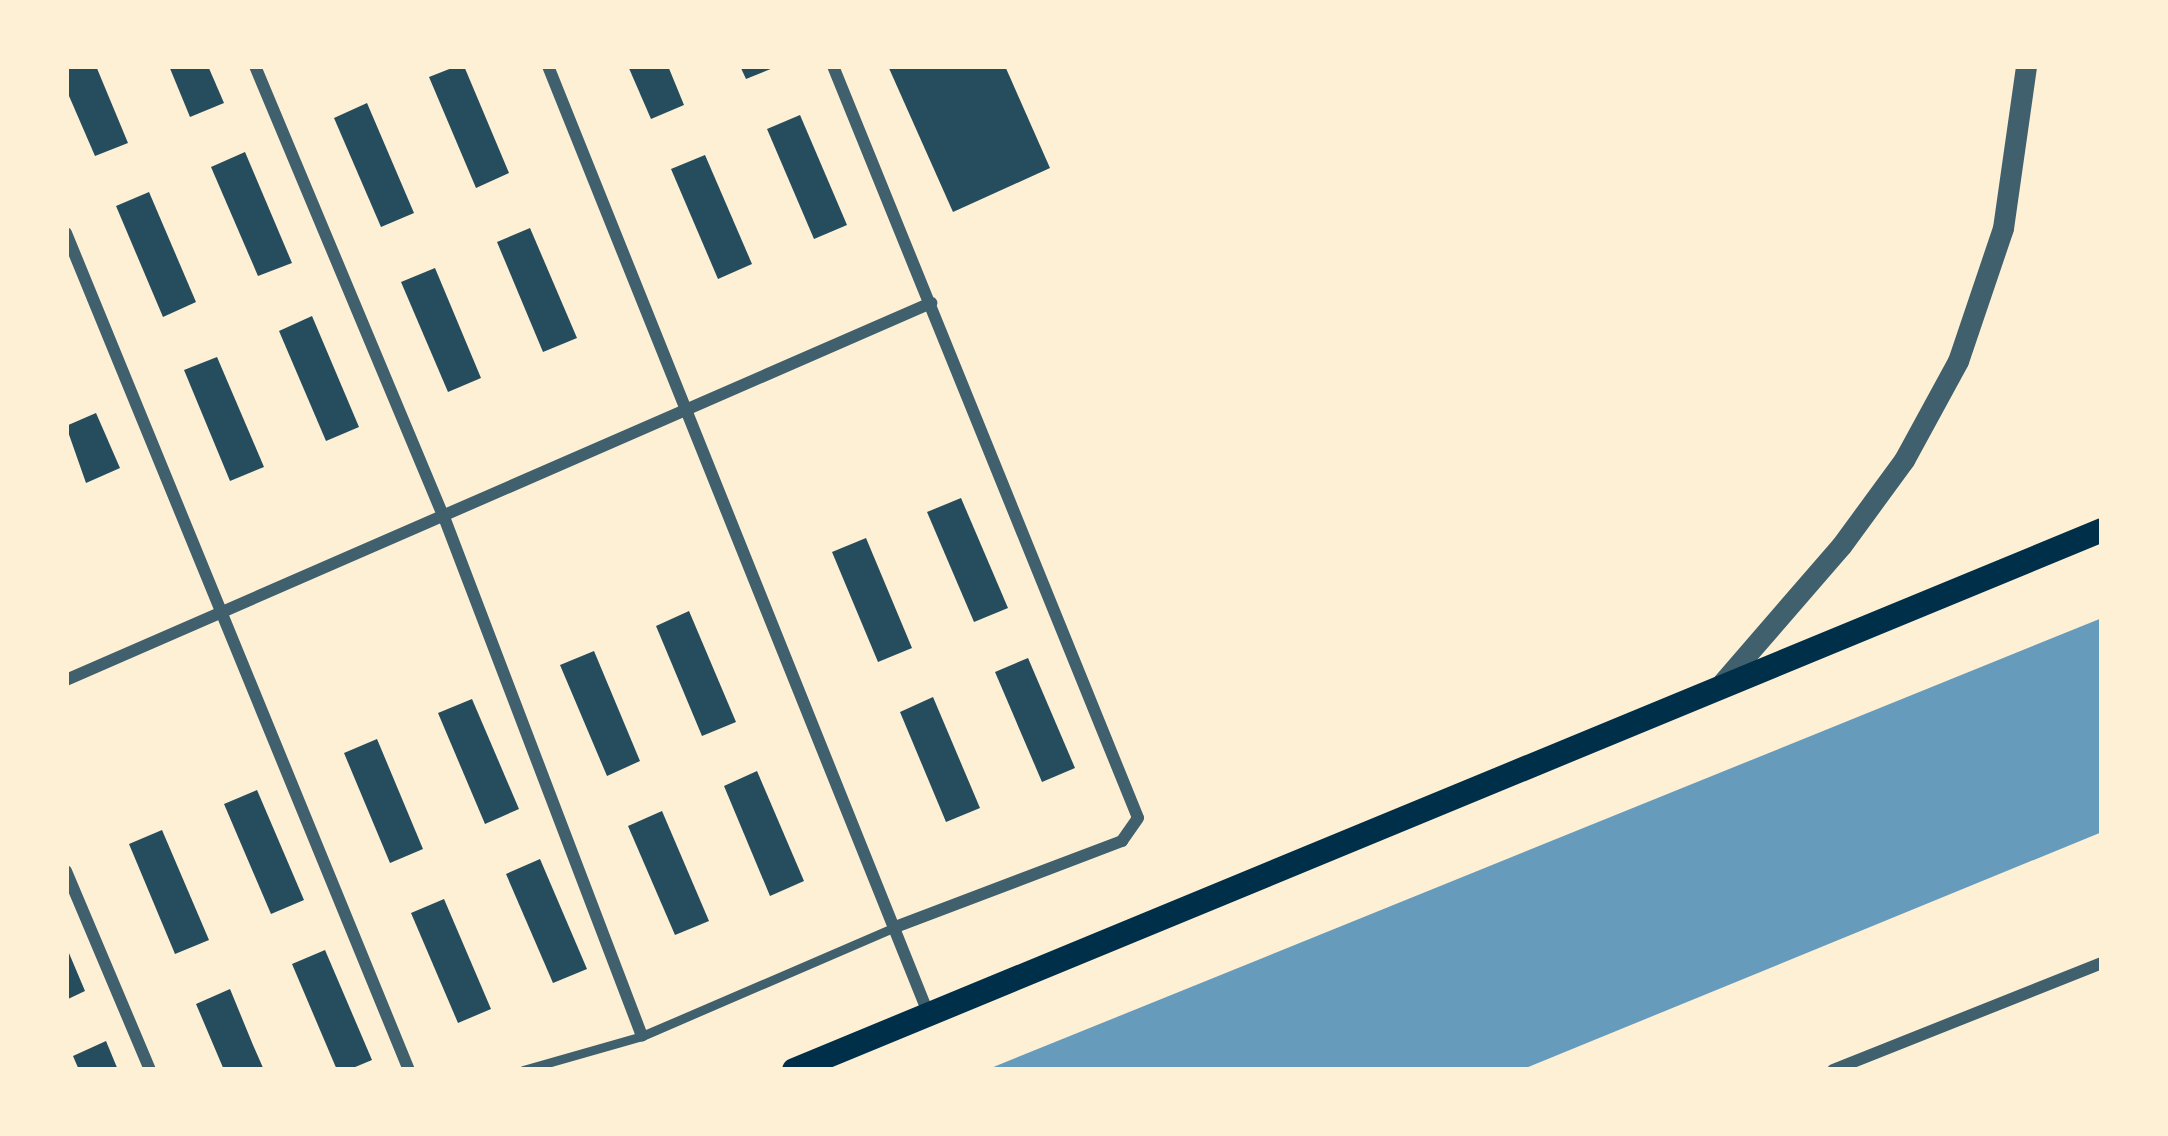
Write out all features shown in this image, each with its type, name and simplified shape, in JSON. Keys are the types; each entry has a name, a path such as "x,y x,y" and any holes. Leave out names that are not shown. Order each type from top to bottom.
{"main road":[{"path":"794,1070 1711,696 2102,530"}],"street":[{"path":"255,66 444,517 642,1036"},
{"path":"548,66 691,408 898,926 929,1015"},
{"path":"833,66 1138,818 1122,841 898,926"},
{"path":"1711,696 1841,546 1904,460 1958,361 2003,228 2026,66"},
{"path":"66,233 409,1070"},
{"path":"66,680 931,303"},
{"path":"66,871 150,1070"},
{"path":"1833,1070 2102,963"}],"lane":[{"path":"523,1070 642,1036 898,926"}],"water":[{"path":"2102,618 2102,832 1521,1070 986,1070"}],"building":[{"path":"66,66 96,66 128,143 95,156 66,89"},
{"path":"169,66 208,66 224,103 190,117"},
{"path":"464,66 509,173 476,188 429,77"},
{"path":"628,66 668,66 684,105 651,119"},
{"path":"740,66 778,66 746,79"},
{"path":"888,66 1005,66 1050,168 953,212"},
{"path":"367,103 414,213 381,227 334,118"},
{"path":"800,115 847,225 814,239 767,129"},
{"path":"245,152 292,263 258,276 211,167"},
{"path":"705,155 752,264 718,279 671,169"},
{"path":"149,192 196,302 163,317 116,206"},
{"path":"530,228 577,338 543,352 497,242"},
{"path":"435,268 481,378 448,392 401,282"},
{"path":"312,316 359,427 326,441 279,331"},
{"path":"217,357 264,467 230,481 184,370"},
{"path":"96,413 120,468 86,483 66,426"},
{"path":"961,498 1008,608 974,622 927,512"},
{"path":"866,538 912,648 878,662 832,552"},
{"path":"689,611 736,722 702,736 656,626"},
{"path":"594,651 640,761 607,776 560,665"},
{"path":"1028,658 1075,768 1042,782 995,672"},
{"path":"933,697 980,808 946,822 900,712"},
{"path":"472,699 519,809 485,824 438,713"},
{"path":"377,739 423,849 390,863 344,753"},
{"path":"757,771 804,881 770,896 724,786"},
{"path":"257,790 304,900 271,914 224,804"},
{"path":"662,811 709,921 675,935 628,826"},
{"path":"162,830 209,940 175,954 129,844"},
{"path":"540,859 587,969 553,983 506,874"},
{"path":"444,899 491,1009 458,1023 411,913"},
{"path":"66,946 85,991 66,1000"},
{"path":"325,950 372,1060 348,1070 337,1070 292,964"},
{"path":"230,989 264,1070 224,1070 196,1004"},
{"path":"106,1041 118,1070 79,1070 73,1056"}]}
